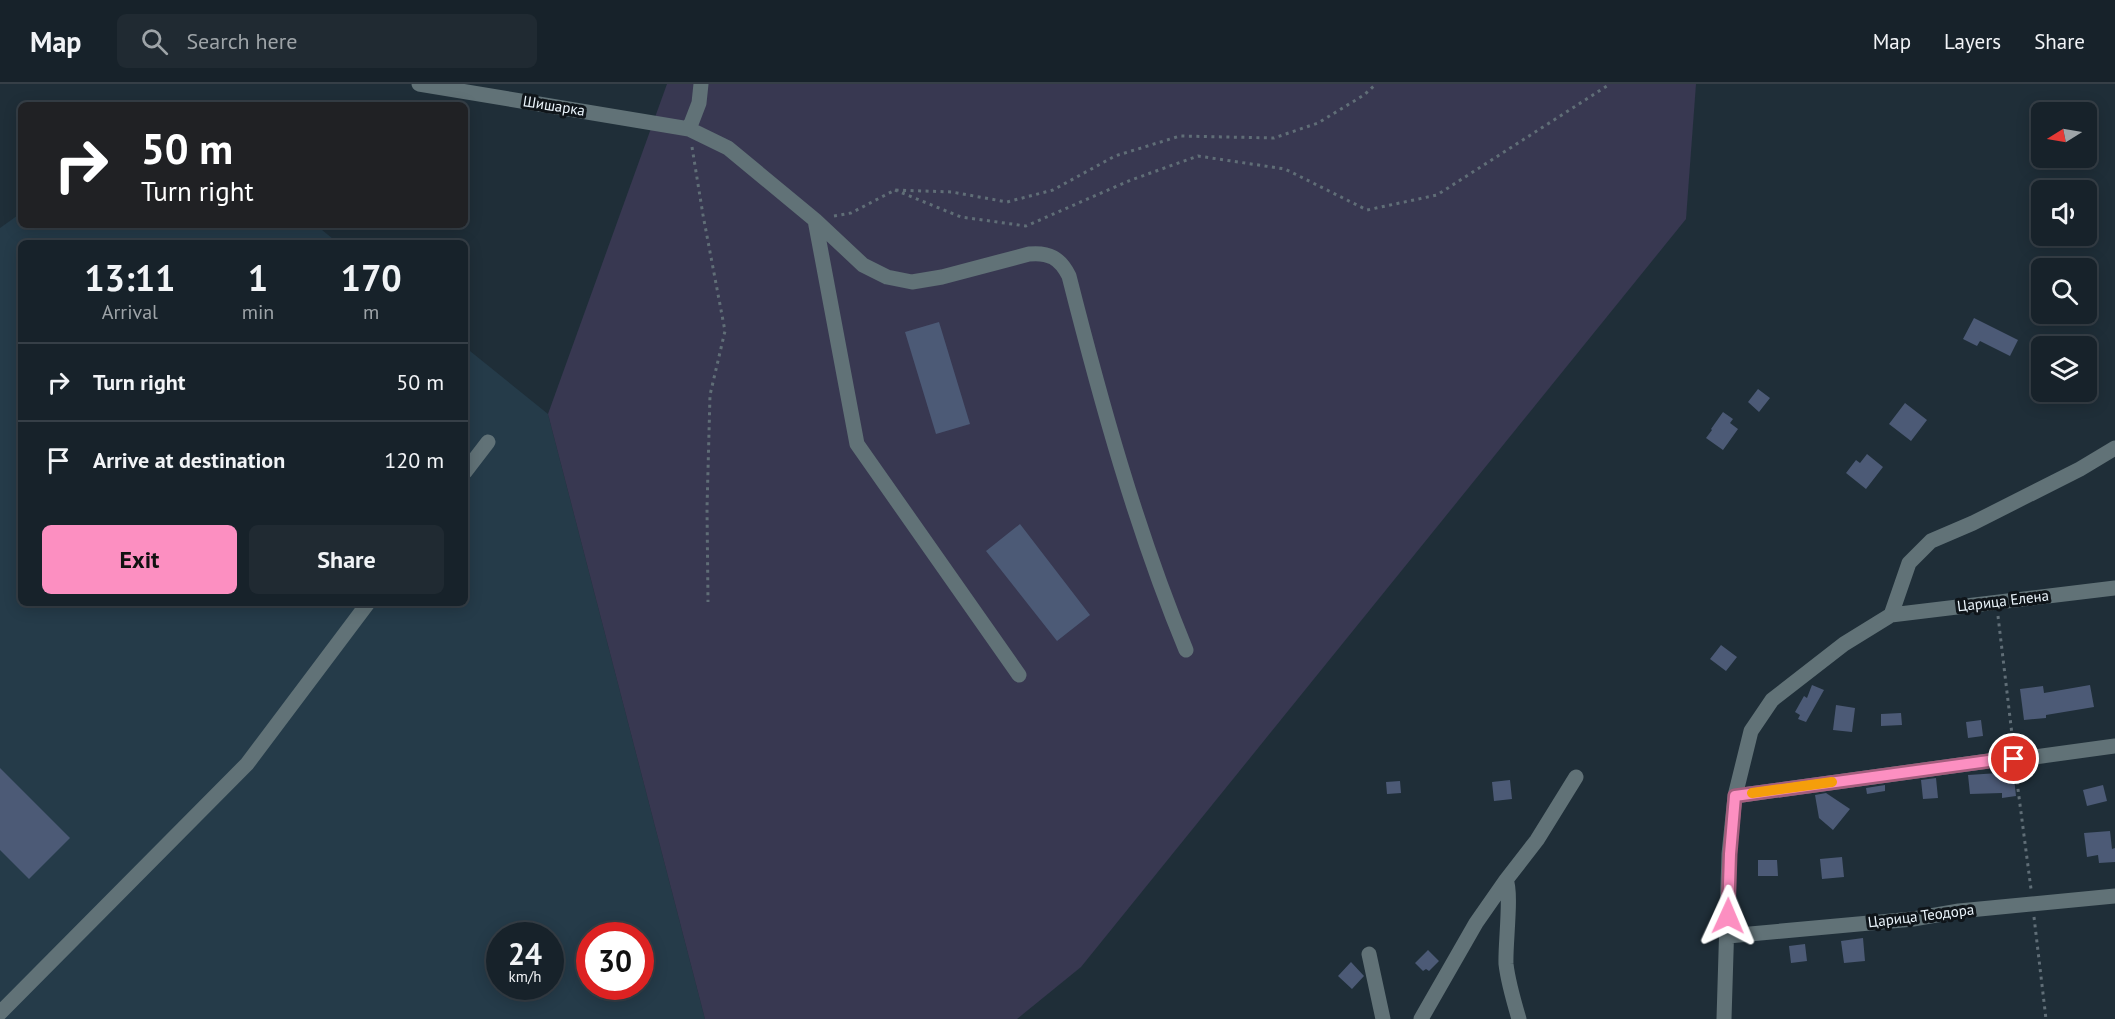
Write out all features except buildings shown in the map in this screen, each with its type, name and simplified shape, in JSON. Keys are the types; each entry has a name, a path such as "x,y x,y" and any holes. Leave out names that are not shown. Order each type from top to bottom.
{"street":[{"name":"Шишарка","path":"418,84 689,129 728,148 815,220 863,265 887,277 912,282 1041,253 1054,256 1063,264 1069,276 1095,378 1158,584 1186,650"},
{"path":"689,129 699,103 701,84"},
{"path":"815,220 856,444 1019,675"},
{"path":"468,468 488,442"},
{"path":"1724,1019 1730,854 1735,796 1751,731 1772,700 1844,644 1891,615 1909,563 1931,541 1973,523 2080,469 2115,448"},
{"name":"Царица Елена","path":"1891,615 2115,588"},
{"path":"0,1013 247,764 366,606"},
{"path":"1735,796 2115,746"},
{"path":"1421,1019 1476,923 1537,840 1576,777"},
{"path":"1506,880 1509,891 1506,966 1519,1019"},
{"name":"Царица Теодора","path":"1728,936 1913,919 1959,911 2115,896"},
{"path":"1369,954 1383,1019"}],"path":[{"path":"815,220 851,213 895,190 952,192 1007,202 1053,189 1114,156 1179,136 1275,138 1318,123 1364,95 1376,84"},
{"path":"895,190 961,217 1026,226 1131,180 1198,156 1285,169 1367,210 1437,195 1610,84"},
{"path":"689,129 725,331 710,395 706,508 708,602"},
{"path":"1996,602 2014,759"}],"shaded area":[{"path":"667,84 1696,84 1686,219 1081,967 1017,1019 705,1019 548,414"},
{"path":"18,215 18,228 320,228 334,240 18,240 18,606 468,606 468,349 548,414 705,1019 0,1019 0,228"}],"slow traffic":[{"path":"1752,793 1832,782"}],"route":[{"path":"1728,916 1735,796 2014,759"}]}
